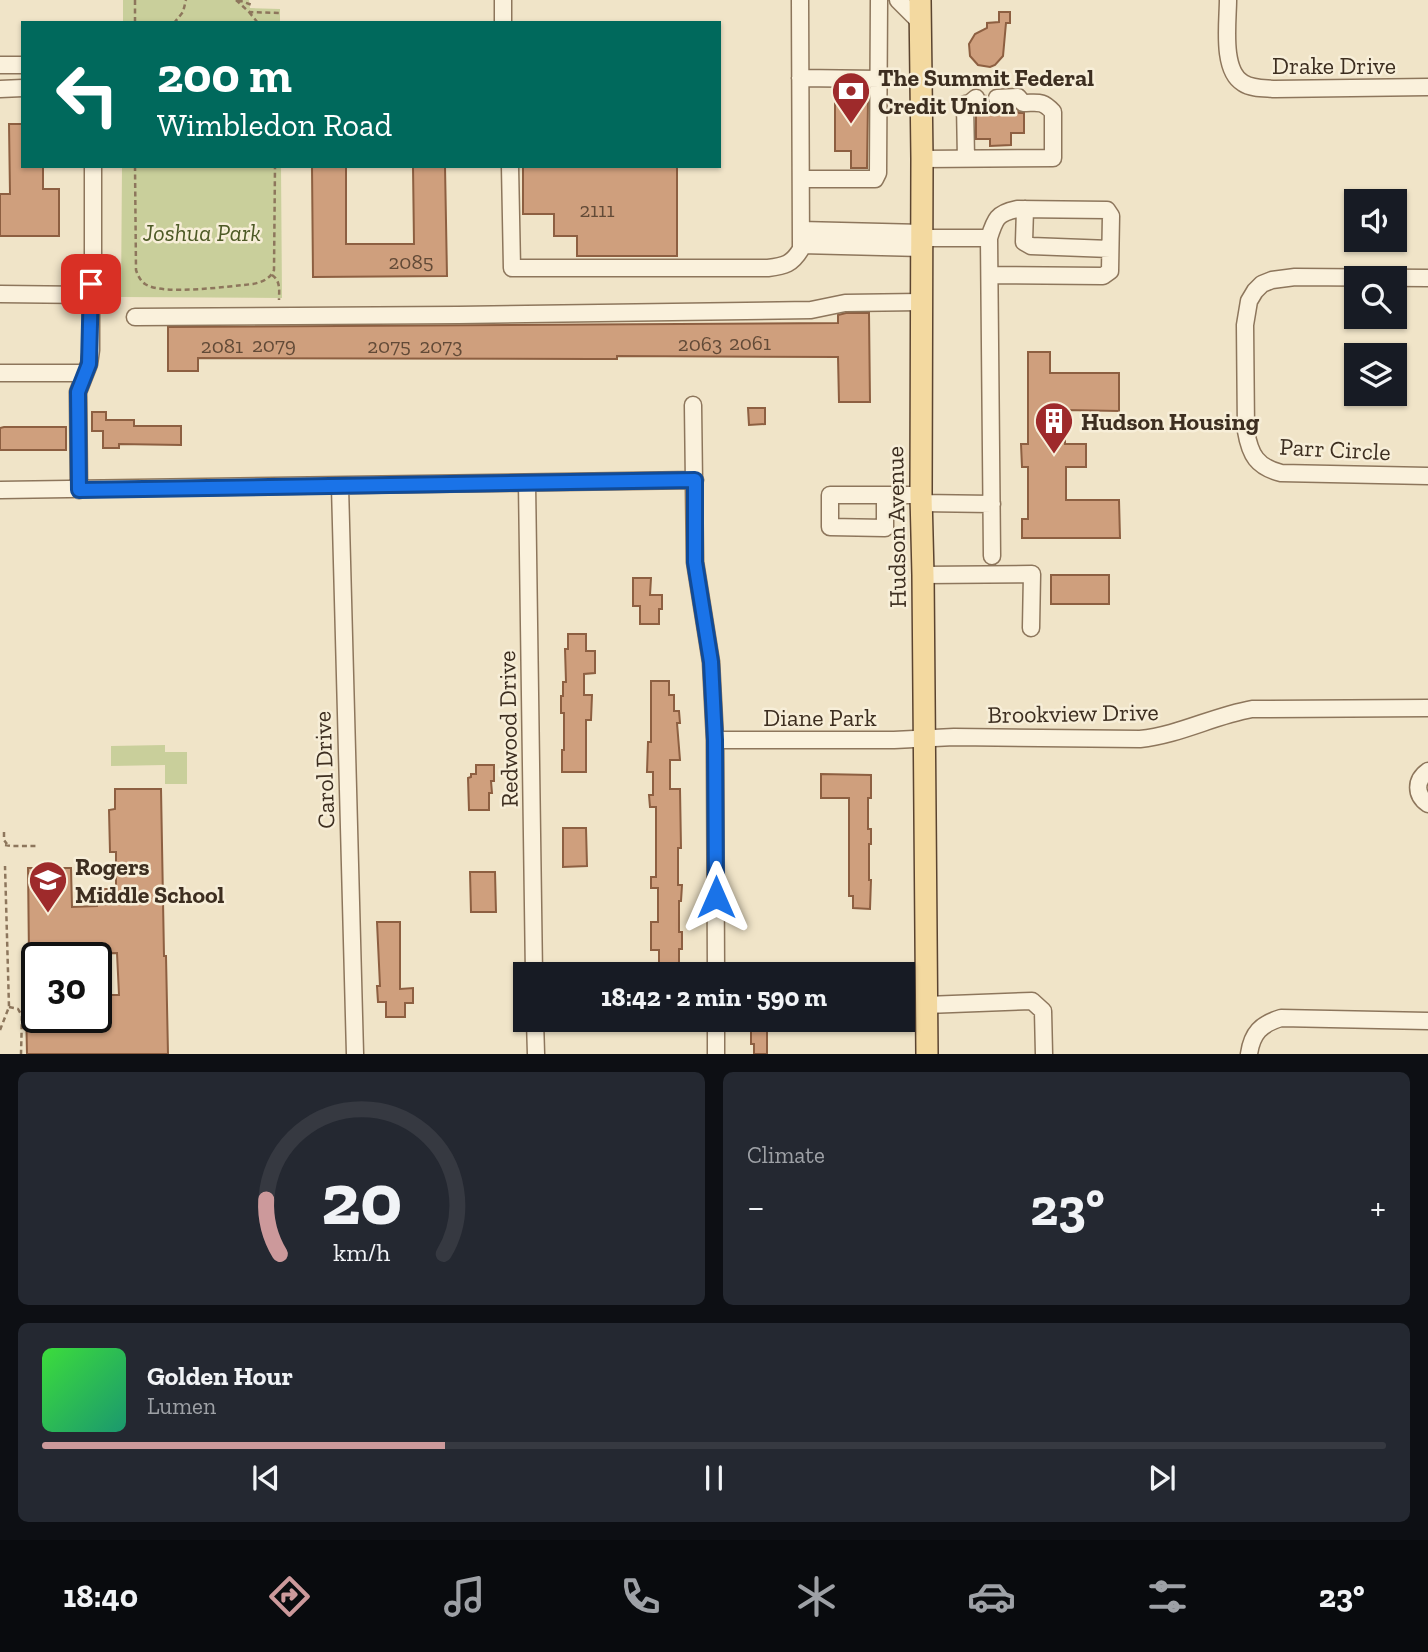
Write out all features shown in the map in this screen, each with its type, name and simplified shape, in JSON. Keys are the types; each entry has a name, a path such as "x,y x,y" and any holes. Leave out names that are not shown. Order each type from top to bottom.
{"main road":[{"name":"Hudson Avenue","path":"920,0 921,499 927,1054"}],"street":[{"path":"503,0 503,21"},
{"path":"510,168 512,268 768,268 782,266 794,260 801,249 800,0"},
{"path":"801,179 875,179 878,173 879,0"},
{"path":"898,0 920,22"},
{"name":"Drake Drive","path":"1228,0 1229,63 1233,74 1242,83 1275,89 1428,87"},
{"path":"0,65 21,65"},
{"path":"800,78 880,79"},
{"path":"0,89 21,88"},
{"path":"922,159 1053,158 1053,112 1043,103 1023,103 1018,97 997,103"},
{"path":"966,159 965,104 974,103"},
{"path":"79,490 78,392 89,364 91,349 93,168"},
{"path":"1025,209 1024,242 1031,246 1110,249"},
{"path":"990,275 1103,276 1110,271 1111,216 1107,210 1025,209 1003,212 994,222 989,238 992,556"},
{"path":"801,238 989,238"},
{"name":"Parr Circle","path":"1428,278 1295,277 1272,280 1262,284 1249,301 1245,325 1246,431 1252,454 1259,463 1269,470 1281,473 1428,476"},
{"path":"0,294 91,295"},
{"path":"135,317 458,316 811,310 845,303 921,302"},
{"path":"0,373 85,373"},
{"path":"693,405 695,562 711,662 715,740 716,962"},
{"path":"0,490 695,480"},
{"name":"Redwood Drive","path":"527,483 534,962"},
{"name":"Carol Drive","path":"340,486 355,1054"},
{"path":"886,495 992,504"},
{"path":"923,575 1032,574 1031,628"},
{"name":"Brookview Drive","path":"925,738 1140,739 1168,735 1252,709 1428,708"},
{"name":"Diane Park","path":"715,740 925,738"},
{"path":"1428,771 1421,777 1418,788 1422,799 1428,804"},
{"path":"926,1005 1032,1001 1043,1011 1044,1054"},
{"path":"1249,1054 1250,1044 1258,1030 1268,1022 1281,1018 1428,1021"},
{"path":"535,1032 536,1054"},
{"path":"716,1032 716,1054"}],"path":[{"path":"135,0 135,21"},
{"path":"176,21 183,12 186,0"},
{"path":"237,0 252,5"},
{"path":"237,0 256,21"},
{"path":"249,12 280,13"},
{"path":"135,168 136,270 147,285 165,290 253,284 272,275 275,168"},
{"path":"272,275 279,283 279,316"},
{"path":"4,832 6,844 38,846"},
{"path":"0,1030 9,1007 5,866"},
{"path":"9,1007 18,1009 22,1016 21,1054"}],"green space":[{"path":"123,0 249,0 250,8 280,9 280,21 123,21"},
{"name":"Joshua Park","path":"122,168 281,168 282,298 121,297"},
{"path":"165,745 165,752 187,752 187,784 165,784 165,765 111,766 111,746"}],"building":[{"path":"999,12 1010,12 1010,23 1006,23 1003,56 990,67 978,65 970,56 969,44 975,34 987,28 987,23 999,22"},
{"path":"986,97 989,104 997,109 1015,109 1024,113 1024,133 1011,133 1011,145 990,146 990,139 976,139 976,112 983,106"},
{"name":"The Summit Federal Credit Union","path":"835,98 868,99 867,168 851,168 851,151 835,151"},
{"path":"9,124 21,124 21,168 43,168 43,189 59,189 59,236 0,236 0,194 10,194"},
{"path":"312,168 346,168 346,244 414,244 413,168 445,168 447,276 313,277"},
{"path":"523,168 677,168 677,256 577,256 577,236 554,236 554,214 523,214"},
{"path":"869,313 870,402 839,402 838,357 198,358 198,371 168,371 168,327 838,323 838,315"},
{"name":"Hudson Housing","path":"1028,352 1050,352 1050,373 1119,373 1119,411 1065,410 1065,444 1086,444 1086,467 1066,467 1066,500 1119,500 1120,538 1022,538 1022,519 1028,519 1028,467 1022,467 1021,444 1028,444"},
{"path":"748,408 765,408 765,424 749,425"},
{"path":"92,412 106,412 106,420 134,420 134,426 181,426 181,445 119,444 119,448 103,448 103,431 92,431"},
{"path":"66,427 66,450 0,450 0,428"},
{"path":"1051,575 1109,575 1109,604 1051,604"},
{"path":"633,578 651,578 650,595 662,595 659,624 640,624 640,606 633,606"},
{"path":"568,634 586,634 586,651 595,651 595,673 584,674 584,695 592,695 591,720 586,720 586,772 562,772 564,713 561,713 561,696 563,682 566,682 565,649 568,649"},
{"path":"651,681 669,681 669,695 674,695 674,711 679,711 680,723 677,723 680,760 670,760 670,789 680,789 681,848 678,848 678,885 682,885 679,932 682,932 682,949 679,949 679,962 659,962 659,950 651,950 651,922 658,922 658,888 651,888 651,877 656,877 656,807 650,807 653,772 647,772 648,742 651,742"},
{"path":"476,765 494,765 489,810 469,810 468,778 471,774 476,774"},
{"path":"821,774 871,775 871,798 868,798 868,829 871,829 870,909 853,908 853,896 849,896 849,798 821,798"},
{"path":"115,789 161,789 168,1054 27,1054 27,1033 112,1033 112,995 119,995 117,953 112,953 112,942 29,942 28,868 71,868 72,907 97,906 97,900 103,900 103,889 116,889 116,852 110,852 109,810 115,809"},
{"path":"563,828 586,828 587,866 563,867"},
{"path":"470,872 495,872 496,912 471,912"},
{"path":"377,922 400,922 400,989 413,988 413,1003 405,1003 405,1017 386,1017 386,1002 378,1002 377,986 380,986"},
{"path":"751,1032 767,1032 767,1054 754,1054 754,1044 751,1044"}],"tunnel":[{"path":"976,108 997,108"}],"place":[{"name":"The Summit Federal Credit Union","path":"851,125"},
{"name":"Hudson Housing","path":"1054,455"},
{"name":"Rogers Middle School","path":"48,914"}],"route":[{"path":"91,284 91,349 89,364 78,392 79,490 695,480 695,562 711,662 715,740 716,897"}]}
